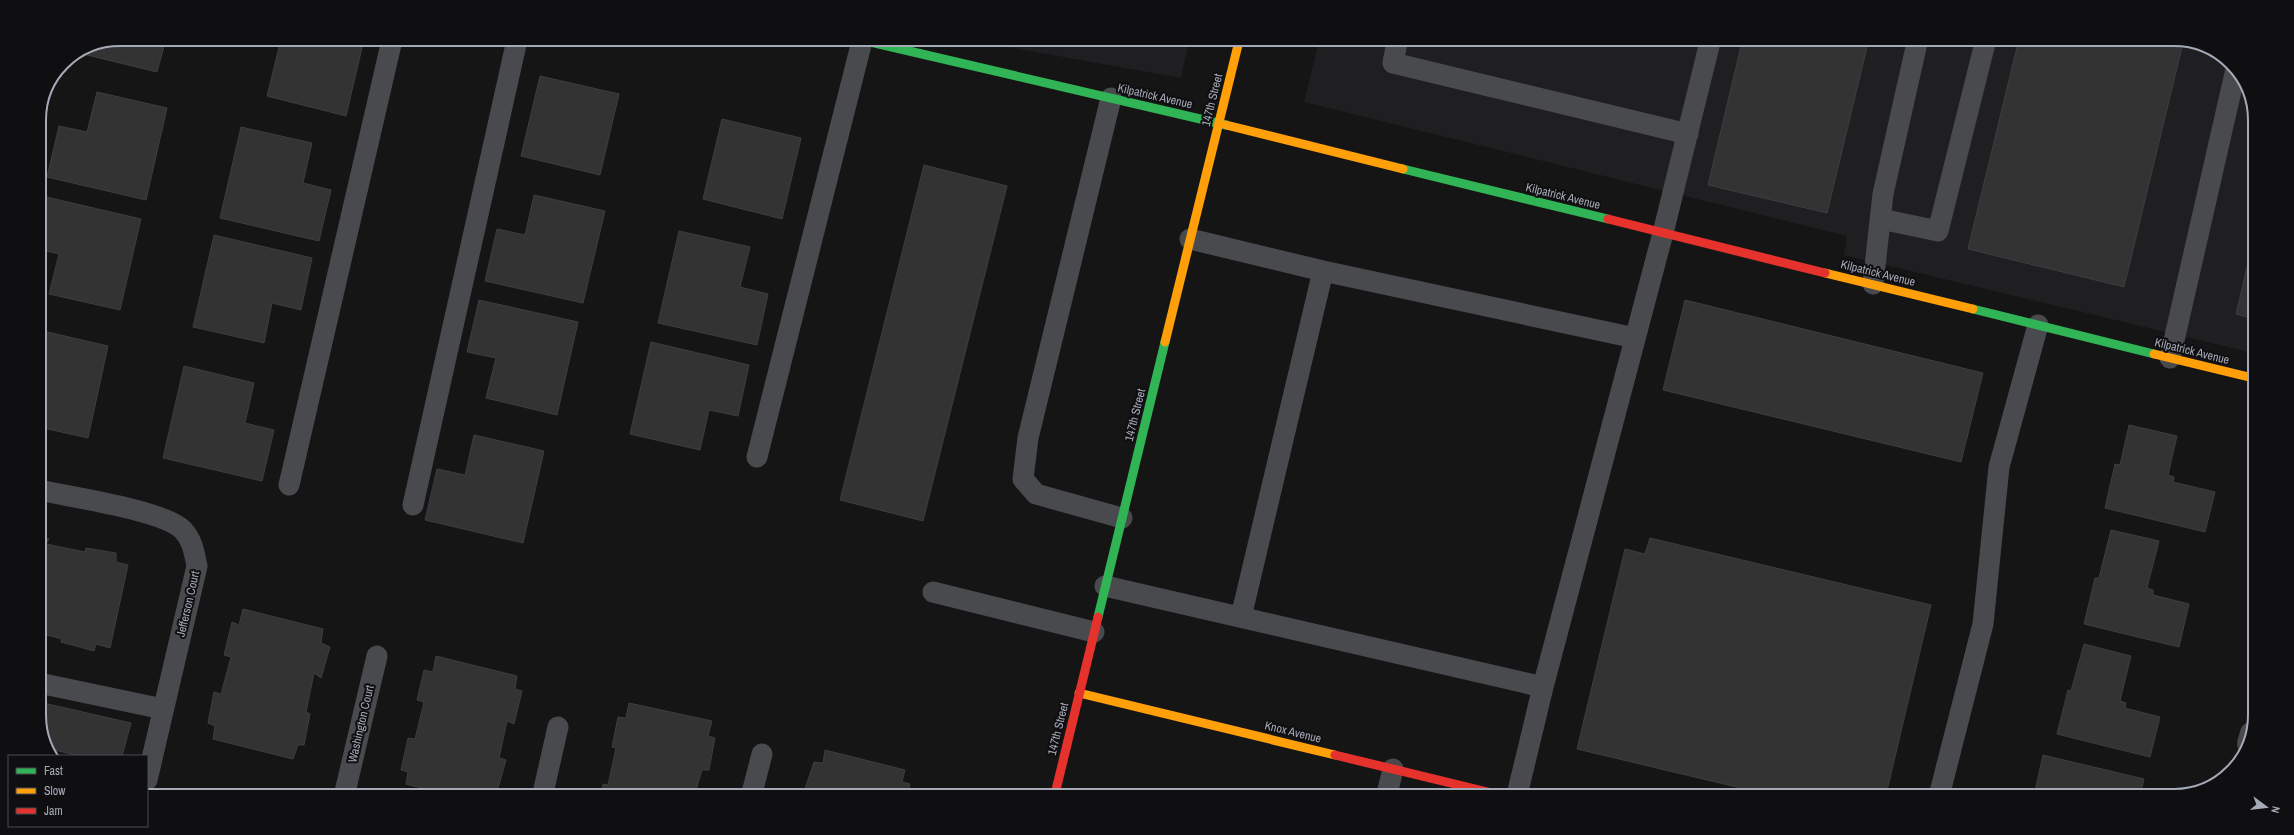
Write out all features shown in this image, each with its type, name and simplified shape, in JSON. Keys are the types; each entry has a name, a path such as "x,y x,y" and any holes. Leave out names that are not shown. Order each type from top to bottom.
{"street":[{"name":"Kilpatrick Avenue","path":"891,46 1218,123 2248,377"},
{"name":"147th Street","path":"1056,789 1238,46"},
{"name":"Knox Avenue","path":"1079,693 1475,789"}],"lane":[{"path":"290,485 391,46"},
{"path":"413,505 516,46"},
{"path":"757,456 860,46"},
{"path":"1397,46 1393,63 1688,134"},
{"path":"1519,789 1543,687 1663,233 1709,46"},
{"path":"1873,284 1883,194 1916,46"},
{"path":"1881,219 1938,231 1985,46"},
{"path":"2170,358 2234,77"},
{"path":"1111,98 1028,438 1023,478 1036,494 1122,518"},
{"path":"1190,238 1323,271 1635,338"},
{"path":"1240,617 1323,271"},
{"path":"1941,789 1982,624 1999,467 2038,325"},
{"name":"Jefferson Court","path":"46,491 150,513 182,529 193,544 197,566 148,776"},
{"path":"1106,586 1543,687"},
{"path":"933,592 1094,632"},
{"name":"Washington Court","path":"346,789 377,656"},
{"path":"46,684 164,709"},
{"path":"544,789 558,727"},
{"path":"753,789 762,754"},
{"path":"1388,789 1393,769"}],"shaded area":[{"path":"1001,46 1188,46 1181,78"},
{"path":"1318,46 2188,47 2211,56 2219,61 2233,75 2240,87 2247,106 2248,352 1844,255 1847,236 1304,102"}],"building":[{"path":"164,46 157,72 86,55 106,47"},
{"path":"279,46 362,46 346,116 267,96"},
{"path":"1741,46 1867,46 1827,213 1708,185"},
{"path":"2017,46 2182,46 2124,287 1968,249"},
{"path":"540,76 619,94 600,175 521,156"},
{"path":"97,92 167,108 146,200 47,177 59,126 87,132"},
{"path":"722,119 801,138 782,219 703,199"},
{"path":"241,127 312,143 303,183 331,190 319,241 220,218"},
{"path":"924,165 1007,186 923,521 840,500"},
{"path":"534,195 605,211 583,303 485,281 497,229 525,235"},
{"path":"46,197 141,219 120,310 49,294 59,254 46,251"},
{"path":"679,231 750,247 740,287 768,294 757,345 658,323"},
{"path":"214,235 312,258 301,310 272,303 264,343 193,327"},
{"path":"2248,263 2248,318 2236,314"},
{"path":"479,300 578,322 557,415 486,398 496,358 467,352"},
{"path":"1685,300 1983,373 1961,462 1663,390"},
{"path":"46,332 108,346 88,438 46,429"},
{"path":"651,342 749,365 738,416 709,410 700,450 630,434"},
{"path":"184,366 254,383 245,423 274,430 262,481 163,458"},
{"path":"2129,425 2177,436 2168,475 2174,477 2173,482 2215,492 2205,532 2105,508 2115,464 2120,465"},
{"path":"474,435 544,451 523,543 425,520 437,469 465,475"},
{"path":"2111,530 2159,541 2147,588 2153,590 2153,595 2189,604 2179,647 2084,624 2095,578 2099,578"},
{"path":"1650,538 1931,605 1887,789 1745,789 1577,749 1625,549 1645,554"},
{"path":"46,544 85,552 86,548 116,553 116,562 128,565 110,648 96,644 94,651 61,642 62,639 46,635"},
{"path":"243,609 323,629 321,643 330,647 321,678 314,673 306,712 310,714 304,745 298,745 293,759 213,739 215,726 208,723 214,692 221,694 231,657 224,655 232,622 239,625"},
{"path":"2084,644 2131,656 2120,701 2126,703 2125,708 2160,717 2150,757 2057,734 2068,690 2071,691"},
{"path":"436,656 517,676 515,689 522,691 514,724 507,721 499,758 506,760 498,789 425,789 406,784 408,772 401,770 408,738 415,739 424,702 417,700 424,670 433,672"},
{"path":"629,703 712,721 708,736 715,738 709,770 702,770 696,789 602,789 603,784 608,785 616,748 612,747 618,717 626,718"},
{"path":"46,704 131,723 122,755 76,755 55,750 54,748 47,729"},
{"path":"825,750 905,770 902,782 910,784 909,789 805,789 814,762 823,763"},
{"path":"2043,755 2144,779 2142,789 2036,789"}],"traffic: fast":[{"path":"887,46 1226,125"},
{"path":"1403,169 1608,219"},
{"path":"1973,309 2154,354"},
{"path":"1098,617 1165,342"}],"traffic: slow":[{"path":"1165,342 1238,46"},
{"path":"1226,125 1403,169"},
{"path":"1825,273 1973,309"},
{"path":"2154,354 2248,377"},
{"path":"1079,693 1335,755"}],"traffic: jam":[{"path":"1608,219 1825,273"},
{"path":"1056,789 1098,617"},
{"path":"1335,755 1475,789"}]}
